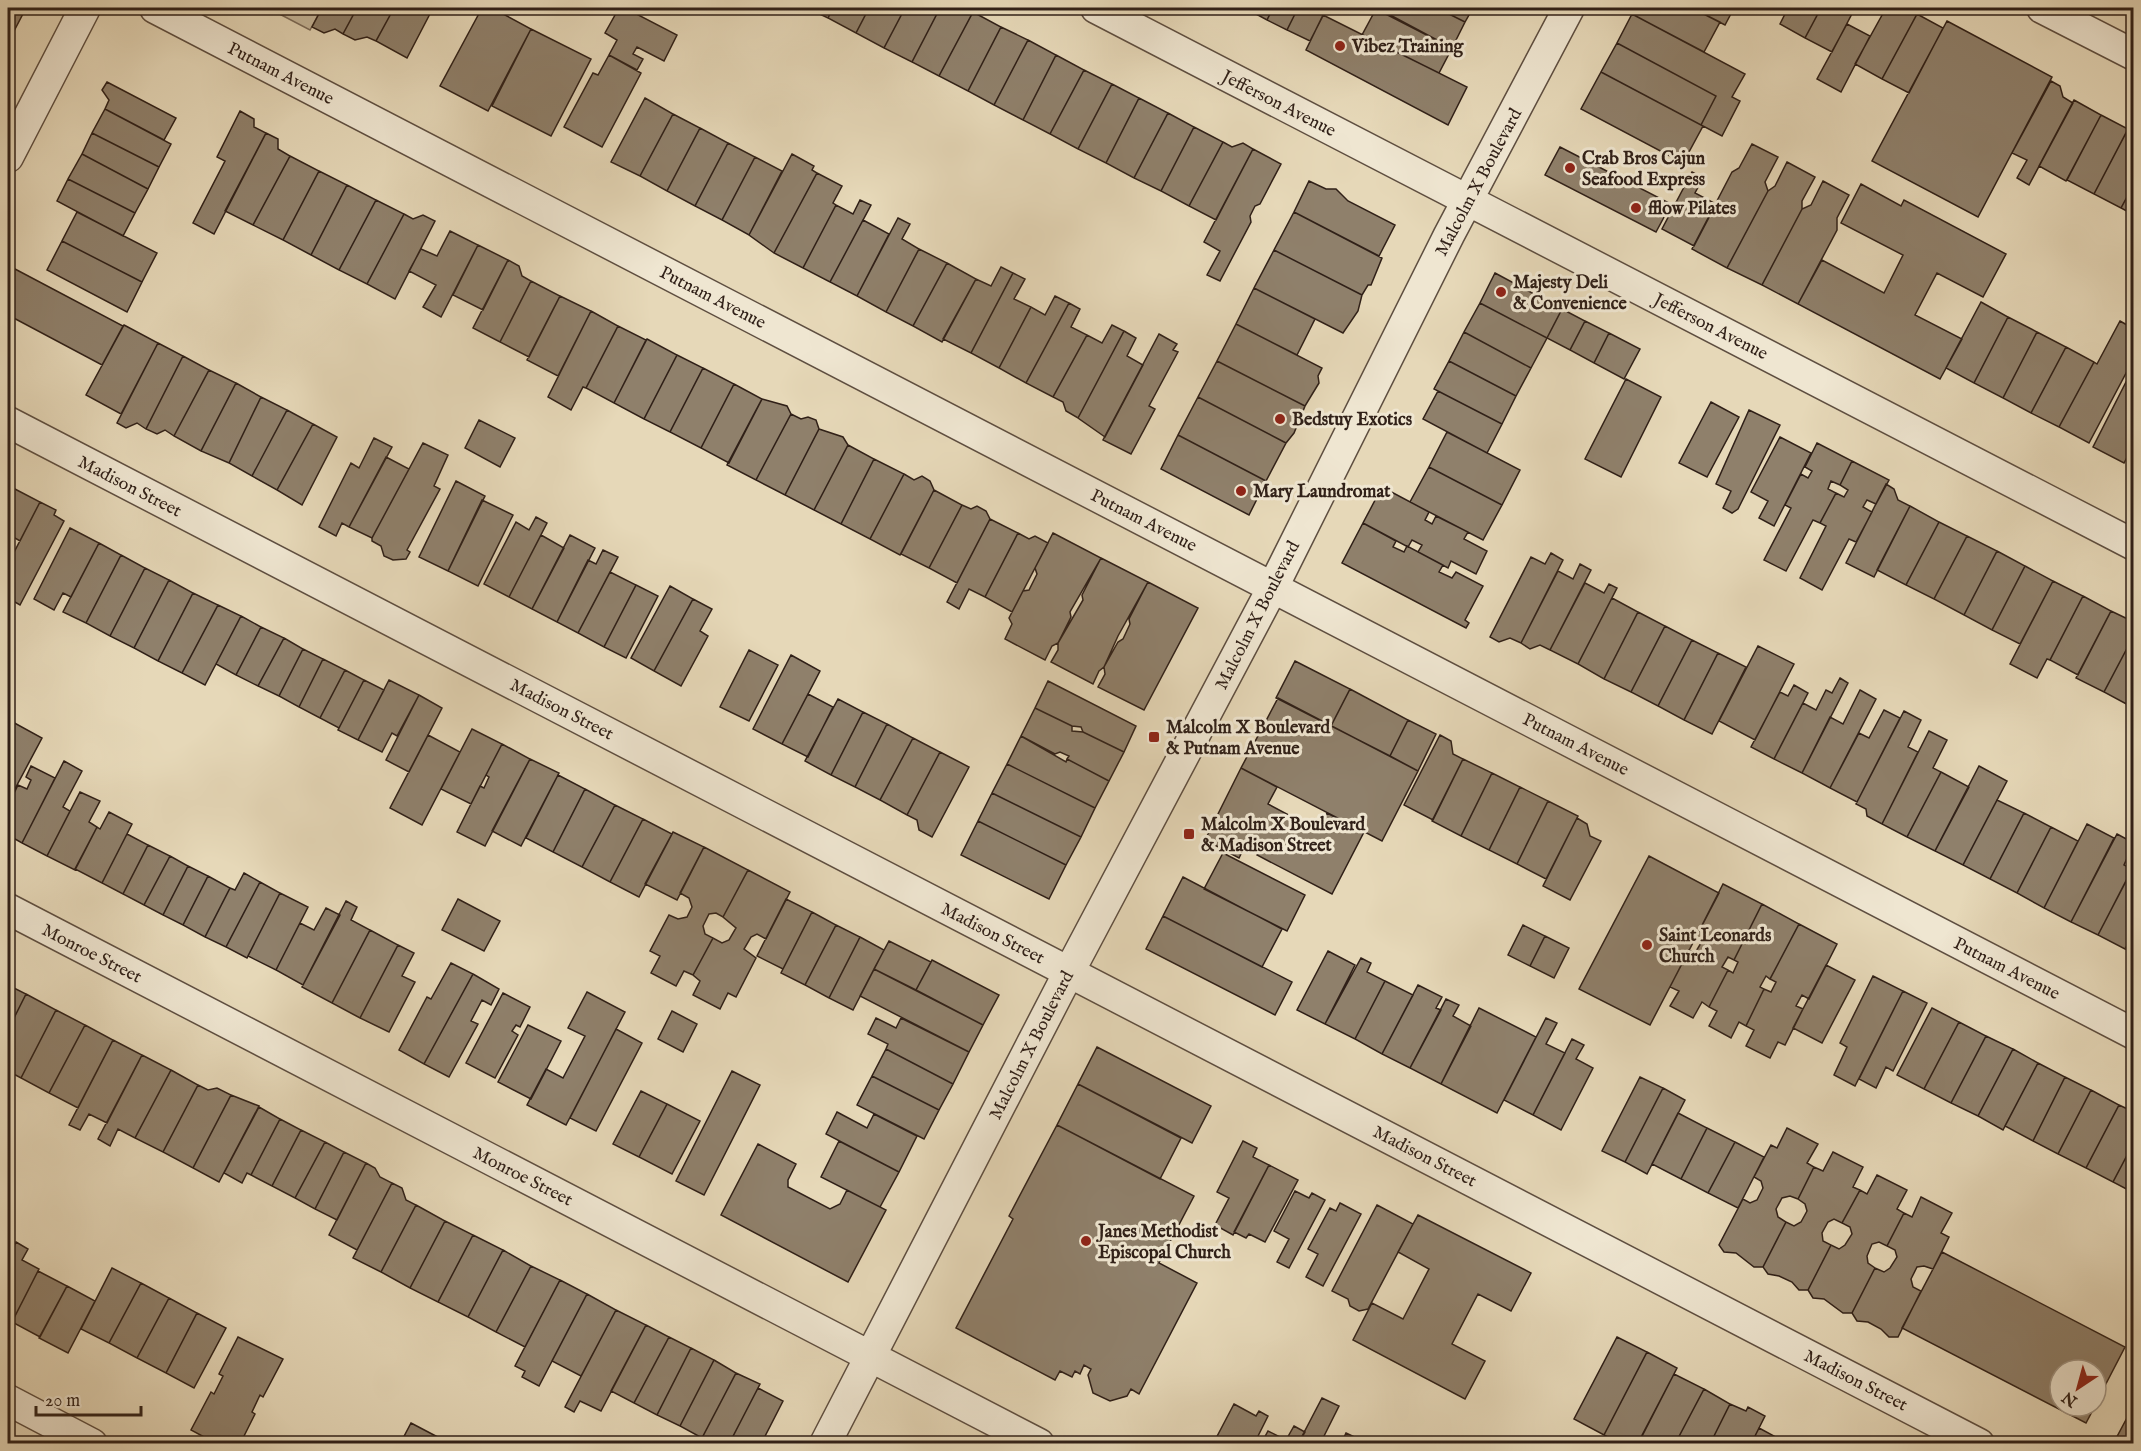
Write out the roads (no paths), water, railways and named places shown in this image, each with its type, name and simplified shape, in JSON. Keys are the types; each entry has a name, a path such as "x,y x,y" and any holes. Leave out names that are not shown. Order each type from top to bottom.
{"street":[{"path":"8,157 85,8"},
{"name":"Putnam Avenue","path":"155,8 2133,1034"},
{"name":"Jefferson Avenue","path":"1096,8 2133,545"},
{"name":"Malcolm X Boulevard","path":"825,1443 1069,972 1273,587 1468,200 1569,8"},
{"path":"2042,8 2133,55"},
{"name":"Madison Street","path":"8,422 1979,1443"},
{"name":"Monroe Street","path":"8,909 1039,1443"},
{"path":"8,1400 92,1443"}],"place":[{"name":"Vibez Training","path":"1340,46"},
{"name":"Crab Bros Cajun Seafood Express","path":"1570,168"},
{"name":"fflow Pilates","path":"1636,208"},
{"name":"Majesty Deli & Convenience","path":"1501,292"},
{"name":"Bedstuy Exotics","path":"1280,419"},
{"name":"Mary Laundromat","path":"1241,491"},
{"name":"Malcolm X Boulevard & Putnam Avenue","path":"1154,737"},
{"name":"Malcolm X Boulevard & Madison Street","path":"1189,834"},
{"name":"Saint Leonards Church","path":"1647,945"},
{"name":"Janes Methodist Episcopal Church","path":"1086,1241"}]}
